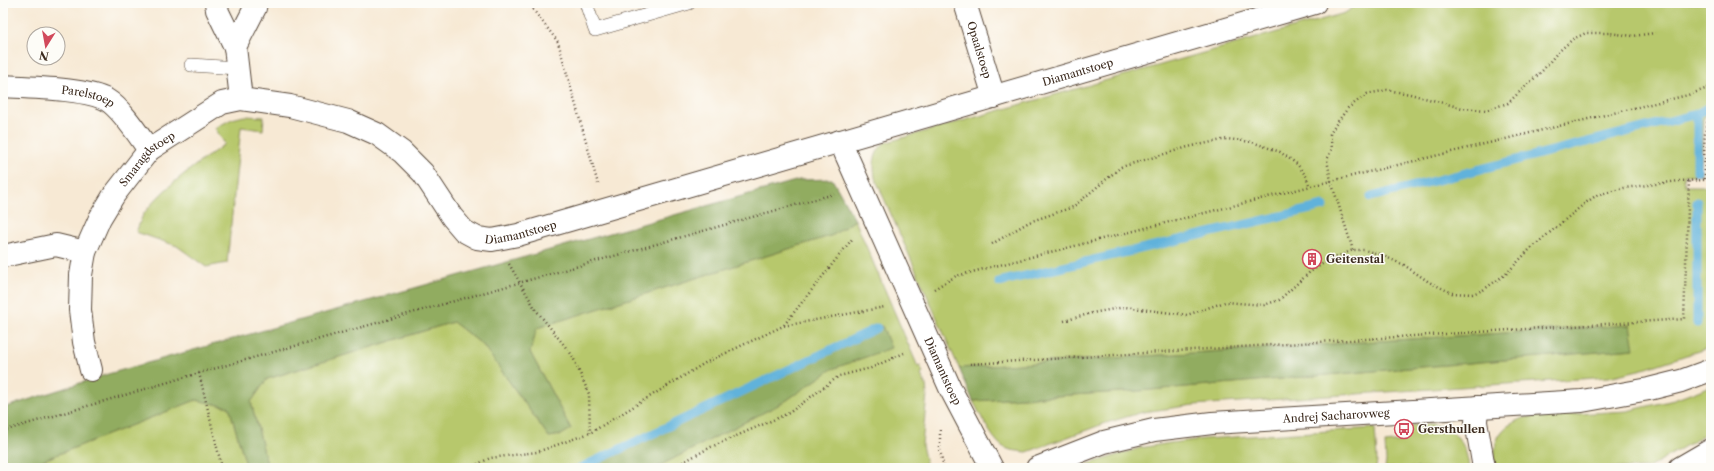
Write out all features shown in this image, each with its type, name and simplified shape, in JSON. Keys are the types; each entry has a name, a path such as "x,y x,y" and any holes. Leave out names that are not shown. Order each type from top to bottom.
{"street":[{"path":"216,3 217,10 236,57 241,99"},
{"path":"236,57 256,8 256,3"},
{"name":"Opaalstoep","path":"965,3 994,97"},
{"name":"Diamantstoep","path":"241,99 313,111 348,121 377,134 402,152 423,173 452,217 464,230 477,238 492,240 518,235 1315,3"},
{"name":"Parelstoep","path":"3,86 86,93 108,100 126,118 149,150"},
{"name":"Smaragdstoep","path":"91,370 84,342 80,310 80,275 85,252 100,218 149,150 222,103 241,99"},
{"name":"Diamantstoep","path":"840,141 942,366 954,396 992,468"},
{"path":"3,256 56,245 85,252"},
{"name":"Andrej Sacharovweg","path":"1037,468 1104,442 1154,430 1212,423 1582,401 1620,395 1681,381 1711,370"},
{"path":"1477,407 1476,422 1484,468"},
{"path":"1680,468 1711,450"}],"lane":[{"path":"586,3 595,30 689,3"},
{"path":"191,65 236,57"}],"path":[{"path":"528,3 558,42 606,209"},
{"path":"1353,250 1331,181 1328,160 1332,148 1330,134 1348,108 1367,94 1386,90 1410,94 1462,108 1486,110 1508,103 1543,70 1557,53 1573,39 1586,33 1610,33 1633,36 1655,33"},
{"path":"470,468 490,458 537,452 590,433 705,363 783,326 912,302 956,276 1331,181 1688,95 1711,87"},
{"path":"1705,180 1706,127 1711,115"},
{"path":"992,244 1029,222 1073,207 1121,166 1188,147 1227,139 1252,142 1280,152 1297,164 1306,176 1310,187"},
{"path":"1064,321 1092,313 1126,307 1186,315 1225,302 1264,304 1279,300 1310,272 1327,261 1353,250 1364,250 1379,254 1404,265 1429,282 1452,293 1472,294 1483,290 1506,274 1530,250 1584,204 1597,195 1624,188 1689,180 1711,180"},
{"path":"942,366 1684,319 1689,180"},
{"path":"3,431 199,373 860,187"},
{"path":"783,326 872,214"},
{"path":"514,271 536,310 572,355 589,394 590,433"},
{"path":"672,468 711,447 789,413 839,376 871,368 930,342"},
{"path":"199,373 222,468"}],"green space":[{"path":"1360,3 1711,3 1711,109 1703,119 1701,175 1684,175 1685,186 1711,186 1711,347 1647,368 1609,377 1194,405 1143,412 1106,423 1027,452 1011,450 1002,446 990,432 973,401 1138,391 1633,349 1630,325 959,368 875,178 874,168 876,155 884,143 1345,13"},
{"path":"244,116 264,117 263,130 241,127 227,263 206,267 177,246 136,232 144,214 162,193 182,175 225,144 215,128 232,119"},
{"path":"832,179 855,220 833,235 537,328 530,352 571,429 561,435 549,437 483,345 453,322 267,379 251,402 268,468 247,468 229,407 196,400 23,468 3,468 3,408 108,374 799,180"},
{"path":"855,220 918,367 920,366 923,373 921,375 926,385 927,394 922,445 927,468 655,468 784,402 832,369 890,348 882,326 589,468 268,468 251,402 267,379 453,322 483,345 549,437 561,435 571,429 530,352 536,328 833,235"},
{"path":"1630,325 1634,349 1138,391 973,401 959,368"},
{"path":"882,326 891,348 832,369 784,402 655,468 589,468"},
{"path":"1711,386 1711,431 1648,468 1496,468 1496,442 1504,429 1518,420 1527,417 1627,411 1674,400"},
{"path":"196,400 229,407 247,468 23,468"},
{"path":"1431,424 1447,429 1459,438 1463,444 1468,459 1469,468 1385,468 1385,443 1405,441 1404,426"},
{"path":"1375,428 1376,468 1076,468 1140,448 1170,443 1204,439"}],"waterway":[{"path":"1371,197 1697,114 1711,106"},
{"path":"1697,114 1697,171"},
{"path":"1697,202 1697,323"},
{"path":"999,282 1324,206"},
{"path":"580,468 877,328"}],"place":[{"name":"Geitenstal","path":"1312,259"},
{"name":"Gersthullen","path":"1404,429"}]}
